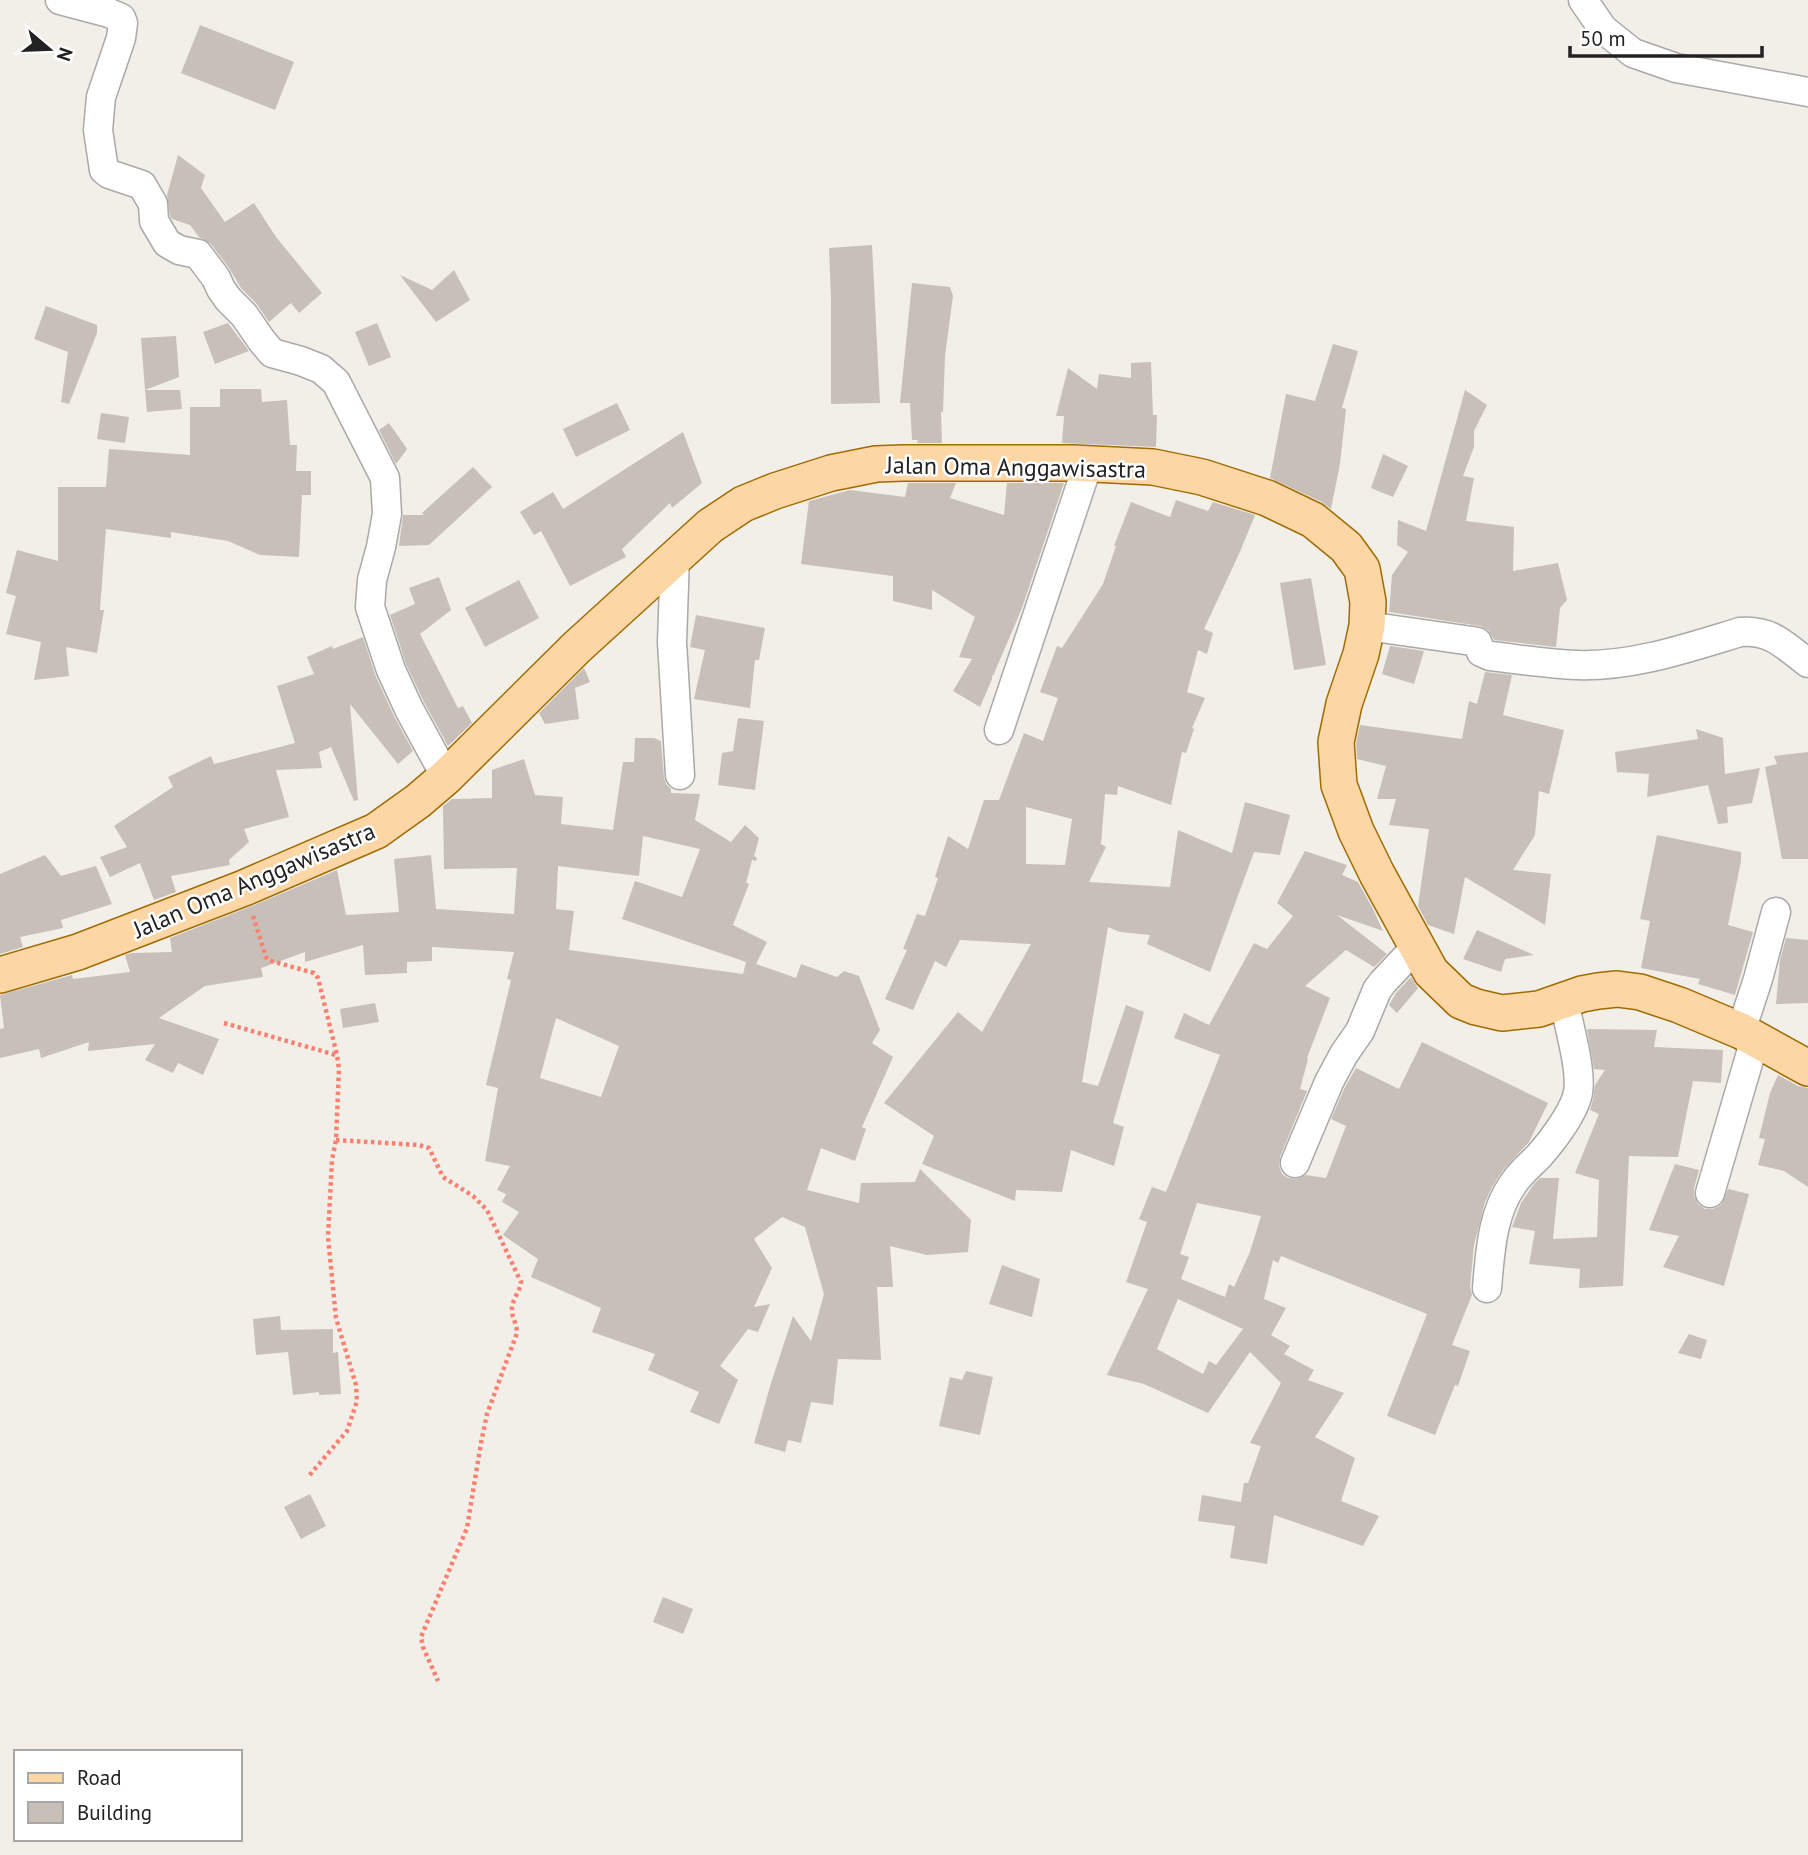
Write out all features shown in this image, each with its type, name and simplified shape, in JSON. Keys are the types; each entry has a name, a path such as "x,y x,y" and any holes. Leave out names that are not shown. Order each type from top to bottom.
{"main road":[{"name":"Jalan Oma Anggawisastra","path":"0,975 78,952 244,888 376,831 446,777 577,647 709,526 743,504 831,473 903,463 1153,467 1202,477 1267,498 1314,520 1346,547 1362,569 1368,602 1367,626 1362,654 1345,704 1336,742 1339,785 1356,831 1377,874 1431,972 1461,1000 1476,1007 1502,1013 1539,1009 1598,991 1617,989 1640,992 1679,1005 1748,1035 1808,1069"}],"street":[{"path":"60,0 109,13 121,18 123,23 121,38 101,97 98,130 104,170 142,185 153,204 154,221 167,243 179,250 198,254 228,299 272,353 321,369 335,382 385,478 387,514 382,547 372,580 370,607 391,670 446,777"},
{"path":"1583,0 1603,29 1633,54 1676,68 1808,92"},
{"path":"999,730 1088,464"},
{"path":"675,557 672,642 680,775"},
{"path":"1367,626 1477,642 1481,652 1490,656 1577,665 1655,657 1740,632 1752,631 1772,637 1808,663"},
{"path":"1710,1193 1748,1035 1758,979 1776,912"},
{"path":"1295,1163 1329,1082 1360,1031 1377,990 1417,946"},
{"path":"1487,1288 1497,1215 1504,1199 1517,1179 1545,1149 1568,1116 1577,1097 1576,1063 1564,1001"}],"path":[{"path":"244,888 266,957 271,961 314,973 318,978 339,1069 328,1237 336,1318 356,1385 357,1401 347,1431 308,1477"},
{"path":"223,1023 337,1055"},
{"path":"336,1140 419,1145 429,1148 443,1177 473,1196 487,1210 521,1282 512,1304 517,1333 487,1414 467,1528 421,1637 438,1681"}],"building":[{"path":"200,25 294,62 275,110 181,73"},
{"path":"178,155 205,175 201,188 225,222 254,203 276,237 322,293 299,313 291,303 269,322 241,288 211,244 199,237 190,225 170,216 167,195"},
{"path":"872,245 880,403 831,404 829,248"},
{"path":"454,270 470,300 436,322 400,275 432,290"},
{"path":"912,283 950,287 953,296 945,356 942,443 917,443 918,440 912,440 910,403 900,403"},
{"path":"46,306 97,325 97,333 69,404 61,402 68,352 34,339"},
{"path":"228,323 249,351 215,364 203,332"},
{"path":"377,323 391,357 369,366 355,332"},
{"path":"176,336 179,377 145,390 141,338"},
{"path":"1333,344 1358,351 1342,408 1346,409 1340,464 1331,509 1322,502 1270,478 1286,394 1315,401"},
{"path":"1151,362 1153,415 1157,415 1156,447 1062,443 1064,416 1056,416 1068,368 1097,389 1099,374 1131,378 1131,363"},
{"path":"220,389 261,389 262,402 287,400 290,445 297,445 296,471 311,471 311,495 302,495 299,557 260,555 228,541 171,532 171,538 106,529 100,610 104,610 97,653 66,647 69,676 34,680 41,642 6,634 16,596 6,593 17,550 58,561 58,487 106,487 109,449 190,455 190,407 220,407"},
{"path":"145,390 180,390 182,409 147,412"},
{"path":"1465,390 1487,405 1474,431 1474,447 1463,476 1474,478 1466,521 1514,527 1513,571 1558,563 1567,600 1560,608 1556,647 1494,640 1488,630 1480,626 1389,612 1392,575 1408,552 1397,545 1398,520 1426,531"},
{"path":"617,403 630,430 576,457 563,429"},
{"path":"101,413 129,417 125,443 97,439"},
{"path":"389,423 407,449 396,464 379,430"},
{"path":"683,432 702,483 672,508 670,503 622,549 626,557 570,586 541,531 534,535 520,512 553,492 563,509"},
{"path":"1383,454 1408,466 1393,497 1371,488"},
{"path":"473,467 492,487 429,545 399,546 403,515 424,515 422,513"},
{"path":"908,483 956,483 950,498 1004,515 1007,483 1064,483 1022,608 980,707 953,691 972,659 959,657 975,617 932,590 932,610 893,601 893,576 801,564 809,501 850,490 905,497"},
{"path":"1176,500 1208,511 1213,502 1255,515 1204,629 1213,633 1207,654 1198,650 1187,692 1205,698 1192,728 1194,729 1186,753 1182,752 1171,805 1118,786 1117,795 1105,794 1101,844 1106,847 1089,882 1170,887 1178,830 1232,853 1245,802 1290,815 1280,855 1254,852 1210,972 1147,944 1150,935 1120,932 1108,927 1082,1082 1098,1086 1126,1005 1144,1012 1113,1123 1124,1127 1114,1166 1071,1150 1062,1192 1016,1190 1015,1201 922,1164 934,1136 884,1103 958,1012 982,1032 1031,944 960,940 946,967 935,961 913,1010 885,999 907,950 903,949 917,914 925,916 948,836 968,849 984,800 999,800 1024,733 1043,741 1058,698 1040,692 1057,646 1062,648 1103,584 1131,502 1170,517","holes":["1026,807 1072,819 1065,865 1026,864"]},
{"path":"439,577 451,610 420,634 458,708 463,706 472,723 448,746 406,664 390,615 415,604 409,588"},
{"path":"1311,578 1326,665 1294,670 1280,583"},
{"path":"519,580 539,618 485,647 465,608"},
{"path":"696,615 765,628 759,660 755,660 750,708 694,699 705,650 690,647"},
{"path":"363,637 376,677 413,751 398,764 350,704 358,800 354,801 331,747 319,752 322,768 276,770 289,817 244,829 249,842 229,860 230,865 171,876 176,892 154,900 140,863 110,877 100,857 127,847 114,826 173,787 168,777 211,756 214,764 295,743 277,686 314,674 307,657"},
{"path":"1390,646 1424,651 1414,684 1382,674"},
{"path":"584,668 590,682 575,688 579,719 545,724 539,713"},
{"path":"1485,672 1512,675 1503,715 1564,730 1549,794 1539,791 1535,835 1513,870 1551,874 1545,925 1465,877 1454,934 1428,925 1418,906 1429,829 1389,825 1396,799 1377,799 1386,766 1357,759 1356,743 1360,725 1462,739 1469,701 1477,704"},
{"path":"738,718 764,721 755,790 718,785 722,753 733,751"},
{"path":"1696,729 1723,738 1725,774 1760,768 1752,803 1727,807 1728,823 1718,824 1708,785 1647,797 1649,774 1617,772 1615,752 1698,739"},
{"path":"635,738 654,738 661,741 664,777 671,793 700,794 695,820 731,842 745,825 759,838 754,856 757,858 756,861 752,860 746,883 749,884 733,925 767,942 756,964 796,978 801,964 837,977 844,971 859,976 880,1030 872,1043 893,1057 862,1127 866,1129 855,1161 821,1148 807,1190 859,1203 861,1183 915,1182 920,1169 971,1220 968,1252 927,1255 890,1246 893,1287 877,1287 881,1360 838,1359 833,1405 811,1402 801,1443 788,1440 785,1452 754,1443 793,1316 811,1341 824,1294 805,1227 782,1217 754,1239 772,1268 754,1307 770,1304 758,1332 748,1329 720,1366 738,1380 719,1424 690,1412 699,1392 648,1370 655,1354 592,1332 601,1308 531,1277 538,1259 503,1235 519,1212 502,1202 506,1194 497,1190 510,1166 485,1161 498,1088 486,1085 511,980 507,979 514,952 432,947 432,961 407,962 407,973 365,975 363,945 305,962 305,952 261,968 263,977 205,986 159,1018 219,1039 203,1075 178,1063 173,1073 145,1060 155,1044 88,1051 89,1042 41,1058 39,1049 0,1058 0,1029 4,1028 0,995 72,975 73,979 130,972 125,955 172,952 170,938 337,870 346,915 399,912 394,859 431,855 436,909 514,914 517,868 444,869 443,806 452,799 492,798 492,770 524,759 535,795 563,797 561,824 613,830 623,762 634,762","holes":["643,836 700,849 682,897 635,881 622,919 746,962 743,974 569,950 574,911 556,909 558,866 639,876","556,1018 619,1046 601,1097 540,1078"]},
{"path":"1808,752 1808,859 1782,859 1765,767 1777,764 1774,756"},
{"path":"1657,835 1741,852 1728,925 1753,932 1735,995 1698,984 1700,979 1641,968 1650,921 1640,919"},
{"path":"1305,851 1347,865 1342,875 1358,882 1383,931 1337,915 1387,954 1374,967 1346,950 1305,986 1330,998 1307,1058 1300,1089 1307,1091 1280,1157 1282,1174 1296,1179 1306,1175 1326,1178 1346,1126 1331,1119 1356,1068 1399,1089 1422,1042 1548,1103 1529,1142 1503,1170 1485,1202 1474,1245 1470,1287 1472,1295 1452,1345 1470,1351 1458,1386 1455,1385 1435,1435 1387,1416 1427,1314 1281,1256 1278,1263 1273,1260 1264,1299 1286,1308 1271,1335 1290,1346 1284,1354 1314,1370 1308,1380 1344,1393 1315,1437 1355,1458 1341,1501 1379,1516 1363,1546 1274,1515 1267,1564 1230,1558 1235,1526 1198,1521 1202,1495 1241,1502 1244,1483 1248,1483 1261,1446 1250,1443 1281,1383 1250,1352 1208,1413 1144,1384 1107,1375 1148,1289 1126,1282 1147,1222 1139,1219 1152,1187 1166,1192 1220,1055 1174,1038 1184,1013 1209,1025 1254,943 1267,949 1293,916 1277,903","holes":["1197,1203 1261,1216 1250,1252 1234,1287 1229,1284 1225,1297 1181,1279 1189,1257 1180,1254","1178,1299 1243,1329 1216,1365 1209,1361 1203,1374 1157,1349"]},
{"path":"45,855 61,876 96,866 112,904 61,920 63,928 20,937 23,947 0,954 0,874"},
{"path":"1477,930 1534,955 1505,959 1501,972 1463,959"},
{"path":"1786,938 1808,940 1808,1003 1776,1004 1780,960"},
{"path":"1411,977 1418,988 1397,1013 1389,1005"},
{"path":"375,1003 379,1022 343,1028 340,1009"},
{"path":"1587,1029 1657,1030 1654,1047 1723,1050 1721,1083 1693,1081 1678,1157 1629,1156 1623,1286 1579,1288 1580,1269 1529,1264 1535,1231 1512,1227 1521,1203 1534,1184 1540,1178 1559,1178 1553,1239 1597,1237 1599,1180 1575,1173 1599,1114 1590,1110 1595,1085 1605,1070 1594,1069"},
{"path":"1778,1075 1798,1086 1808,1088 1808,1187 1784,1171 1758,1165 1765,1139 1759,1138 1770,1093"},
{"path":"1675,1164 1699,1170 1694,1196 1698,1204 1705,1209 1721,1205 1728,1189 1749,1194 1724,1286 1663,1267 1679,1236 1649,1230"},
{"path":"1002,1265 1040,1279 1032,1317 989,1304"},
{"path":"280,1316 281,1330 333,1329 333,1353 338,1352 341,1394 319,1395 319,1392 293,1395 288,1352 256,1355 253,1319"},
{"path":"1689,1334 1707,1340 1701,1359 1678,1353"},
{"path":"966,1371 993,1377 980,1435 939,1426 950,1377 962,1380"},
{"path":"310,1494 326,1526 301,1539 284,1507"},
{"path":"663,1597 693,1609 683,1634 653,1622"}]}
